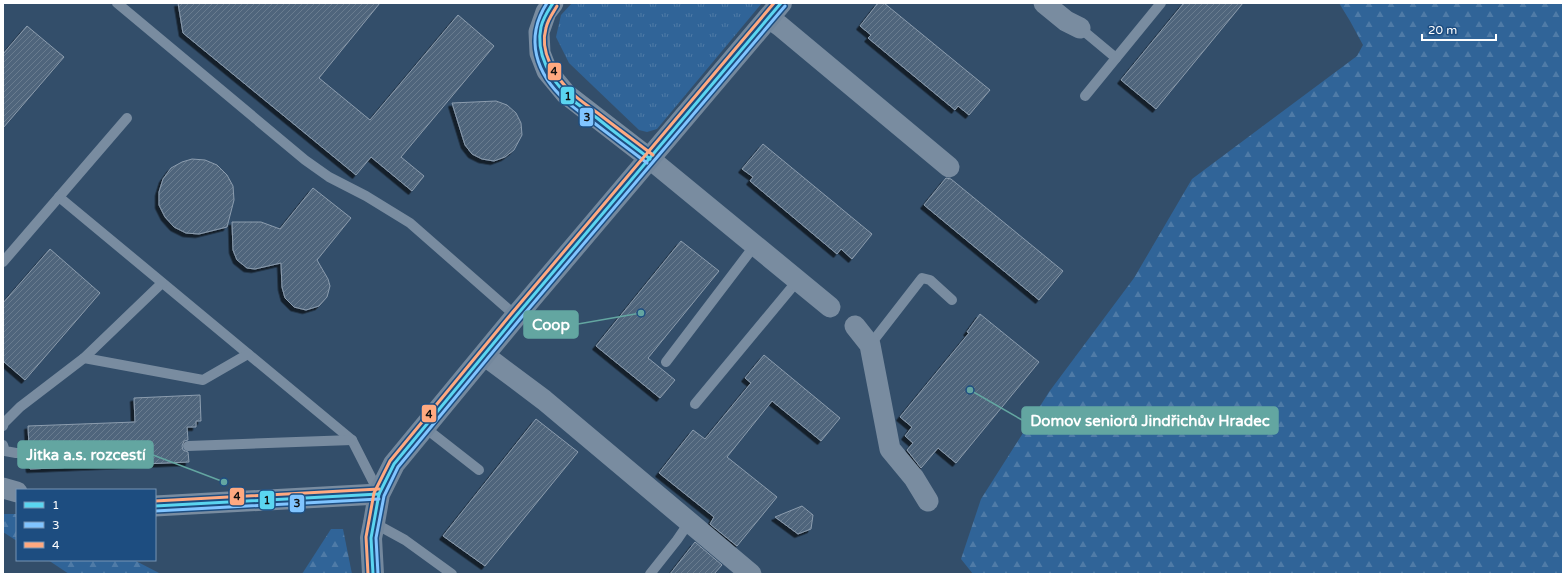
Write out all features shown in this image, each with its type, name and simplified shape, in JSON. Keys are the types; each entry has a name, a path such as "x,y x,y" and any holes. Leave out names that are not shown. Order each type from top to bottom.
{"street":[{"path":"553,3 546,12 539,32 540,53 547,71 566,94 650,159 830,307"},
{"path":"1044,3 1066,21 1080,28"},
{"path":"373,574 371,538 379,494 394,464 516,316 775,11"},
{"path":"775,11 780,26 949,167"},
{"path":"855,326 870,344 890,449 914,478 928,501"},
{"path":"484,355 544,400 690,521 751,574"},
{"path":"3,488 16,492"},
{"path":"156,506 379,494"}],"lane":[{"path":"117,3 305,160 329,177 366,196 410,223 516,316"},
{"path":"1085,96 1161,3"},
{"path":"1080,28 1116,58"},
{"path":"3,262 127,118"},
{"path":"59,197 352,440 379,494"},
{"path":"666,362 756,245"},
{"path":"870,344 922,278 930,280 952,300"},
{"path":"695,404 798,280"},
{"path":"3,426 4,423 20,407 84,358 162,283"},
{"path":"84,358 203,380 248,354"},
{"path":"424,427 479,470"},
{"path":"188,446 352,440"},
{"path":"3,445 5,451 29,453"},
{"path":"650,574 690,521"},
{"path":"374,523 405,540 452,574"}],"green space":[{"path":"572,3 762,3 657,129 647,132 639,130 569,63 556,37 561,15"},
{"path":"1339,3 1563,3 1563,574 973,574 961,559 981,499 1049,392 1134,278 1192,179 1357,56 1363,45"},
{"path":"3,514 16,514 16,540 3,532"},
{"path":"331,529 343,529 352,574 302,574"},
{"path":"50,561 136,561 161,574 69,574"}],"building":[{"path":"178,3 380,3 319,78 370,120 458,15 494,46 401,157 424,176 412,191 371,157 356,175 183,33"},
{"path":"878,3 884,3 990,90 969,115 958,106 955,110 868,38 871,35 860,26"},
{"path":"1184,3 1243,3 1156,109 1121,80"},
{"path":"27,26 64,57 3,128 3,54"},
{"path":"496,101 507,105 516,113 521,123 522,135 514,150 505,157 494,161 482,159 472,154 465,145 452,103"},
{"path":"763,144 872,234 852,259 841,249 837,254 750,181 753,177 742,169"},
{"path":"192,159 205,160 217,165 227,175 233,186 234,200 227,227 199,234 186,233 174,227 165,217 159,205 159,192 163,179 171,168"},
{"path":"946,178 951,179 1063,271 1039,300 924,205"},
{"path":"313,188 351,218 317,260 328,279 330,286 327,297 319,306 306,310 294,307 285,298 282,287 281,263 255,269 247,268 237,260 233,250 232,222 261,222 280,229"},
{"path":"681,241 719,271 648,358 675,380 660,398 596,346"},
{"path":"50,249 100,293 25,380 3,361 3,303"},
{"path":"980,314 1039,362 956,463 938,448 921,468 907,450 913,443 905,436 912,427 900,417 969,333 967,332"},
{"path":"764,355 840,418 821,441 772,401 727,457 777,497 737,546 710,524 714,517 659,473 693,430 705,439 751,383 745,378"},
{"path":"200,395 201,421 196,421 196,427 187,427 188,440 184,441 182,446 183,450 188,452 189,462 30,469 29,459 34,457 35,453 33,448 29,446 28,426 135,422 134,398"},
{"path":"536,419 578,452 485,566 443,536"},
{"path":"802,506 813,515 811,529 798,534 775,517"},
{"path":"695,542 722,565 714,574 670,574"}],"transit line":[{"name":"3","path":"547,3 540,16 536,30 535,43 541,68 547,79 569,104 647,163"},
{"name":"1","path":"553,3 543,21 540,37 540,47 546,66 551,75 570,98 650,159"},
{"name":"4","path":"368,574 366,537 374,493 390,461 512,313 774,3"},
{"name":"1","path":"373,574 371,538 379,494 394,464 516,316 781,3"},
{"name":"4","path":"557,6 548,22 544,37 547,55 554,72 578,99 653,155"},
{"name":"3","path":"378,574 376,538 384,496 398,467 520,319 785,6"},
{"name":"4","path":"156,501 379,489"},
{"name":"1","path":"156,506 379,494"},
{"name":"3","path":"156,511 379,499"}],"place":[{"name":"Coop","path":"641,313"},
{"name":"Domov seniorů Jindřichův Hradec","path":"970,390"},
{"name":"Jitka a.s. rozcestí","path":"224,482"}]}
